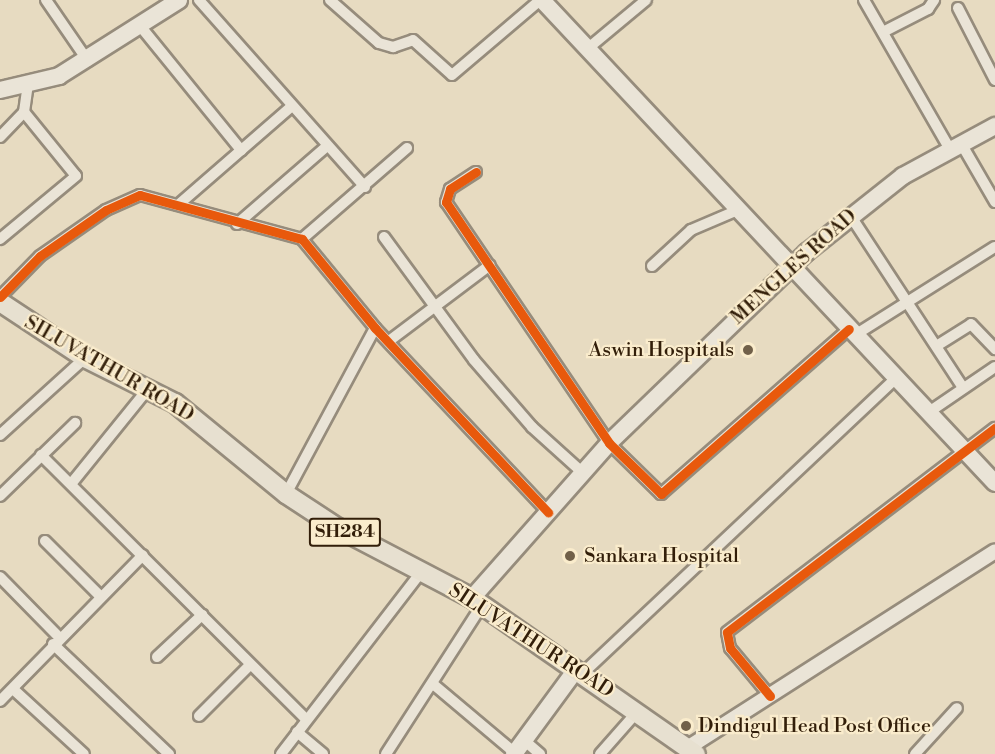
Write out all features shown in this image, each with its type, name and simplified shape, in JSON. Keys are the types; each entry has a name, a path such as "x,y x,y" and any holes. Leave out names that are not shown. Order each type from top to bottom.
{"main road":[{"path":"0,90 28,84 88,61 179,0"},
{"path":"541,0 895,379 969,451 995,483"},
{"name":"MENGLES ROAD","path":"477,601 548,512 609,443 850,215 995,126"},
{"name":"SILUVATHUR ROAD","path":"0,300 86,358 148,389 193,417 241,462 286,494 421,572 477,601 693,750"},
{"path":"518,749 578,672"}],"street":[{"path":"46,0 88,61"},
{"path":"199,0 326,147 365,187"},
{"path":"330,0 379,43 393,47 413,40 452,75 541,0"},
{"path":"586,50 646,0"},
{"path":"864,0 957,148 995,202"},
{"path":"883,32 928,9 934,0"},
{"path":"958,8 995,80"},
{"path":"141,27 241,150"},
{"path":"0,137 24,112 28,84"},
{"path":"178,205 292,106"},
{"path":"0,239 76,178 24,112"},
{"path":"237,224 326,147"},
{"path":"302,239 365,187 407,148"},
{"path":"476,172 444,198 609,443 665,493 852,332 995,247"},
{"path":"0,300 40,256 129,198 140,195 237,224 302,239 375,328 548,512"},
{"path":"652,266 691,230 738,210"},
{"path":"850,215 938,345 962,386"},
{"path":"384,237 434,307 532,427 583,473"},
{"path":"389,341 490,266"},
{"path":"938,345 971,324 995,349"},
{"path":"286,494 375,328"},
{"path":"0,435 86,358"},
{"path":"929,412 962,386 995,367"},
{"path":"578,672 895,379"},
{"path":"71,484 148,389"},
{"path":"0,496 75,423"},
{"path":"770,696 730,648 727,632 969,451 995,428"},
{"path":"41,456 306,719"},
{"path":"45,541 100,596"},
{"path":"693,750 770,696 995,551"},
{"path":"0,701 56,640 143,555"},
{"path":"281,754 421,572"},
{"path":"0,577 56,640 169,754"},
{"path":"386,754 434,684 477,601"},
{"path":"157,657 202,615"},
{"path":"199,716 250,665"},
{"path":"434,684 518,749 540,754"},
{"path":"13,689 84,754"},
{"path":"915,754 957,708"},
{"path":"600,754 637,712"},
{"path":"297,732 323,754"}],"cycle path":[{"path":"476,172 450,189 446,202 609,443 661,494 849,329"},
{"path":"0,297 40,256 106,210 140,195 302,239 375,328 548,512"},
{"path":"770,696 730,648 727,632 995,428"}],"place":[{"name":"Aswin Hospitals","path":"748,350"},
{"name":"Sankara Hospital","path":"570,556"},
{"name":"Dindigul Head Post Office","path":"686,726"}]}
